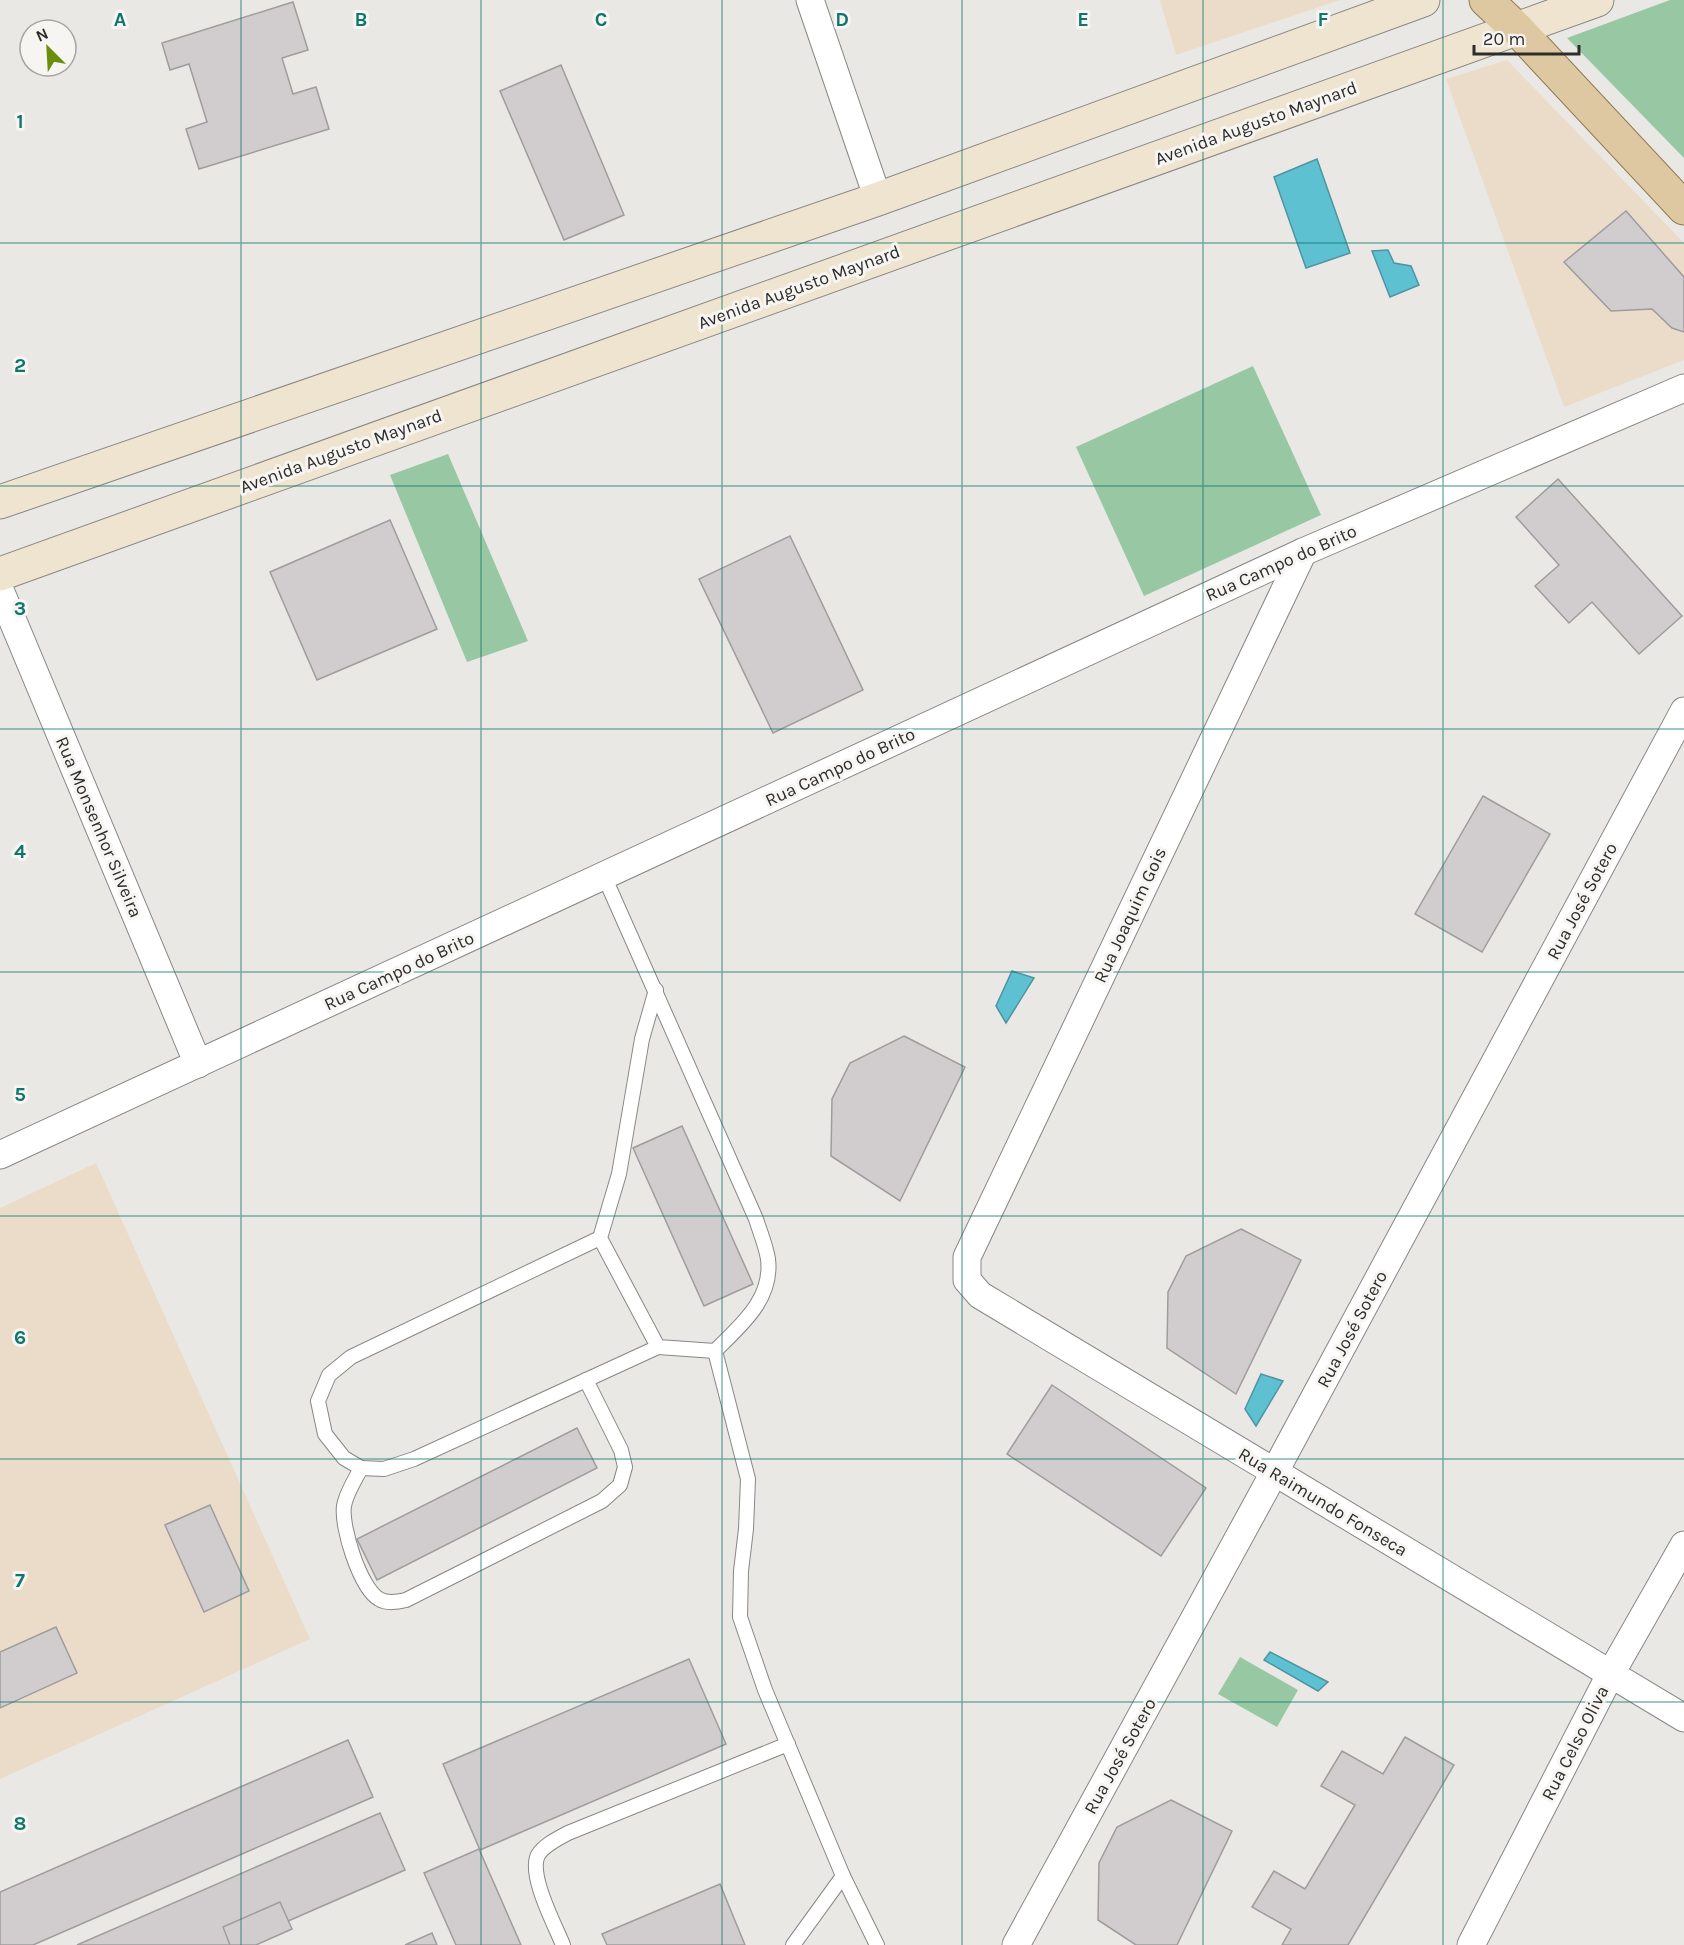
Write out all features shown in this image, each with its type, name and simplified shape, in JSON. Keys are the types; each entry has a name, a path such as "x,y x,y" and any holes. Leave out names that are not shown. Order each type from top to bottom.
{"main road":[{"path":"1486,0 1517,29 1684,208"}],"street":[{"path":"810,0 878,199"},
{"path":"0,502 878,199 1423,0"},
{"name":"Avenida Augusto Maynard","path":"0,574 1597,0"},
{"name":"Rua Campo do Brito","path":"0,1155 1303,552 1684,388"},
{"name":"Rua Joaquim Gois","path":"967,1280 967,1257 1303,552"},
{"name":"Rua Monsenhor Silveira","path":"0,590 198,1064"},
{"name":"Rua José Sotero","path":"1016,1945 1274,1473 1684,711"},
{"name":"Rua Raimundo Fonseca","path":"967,1280 980,1295 1684,1718"},
{"name":"Rua Celso Oliva","path":"1471,1945 1610,1675 1684,1545"}],"lane":[{"path":"600,1238 351,1358 329,1375 318,1401 325,1434 344,1458 361,1468 384,1469 414,1459 658,1347 715,1351 742,1324 763,1298 769,1278 768,1257 756,1219 604,876"},
{"path":"656,990 642,1039 619,1174 600,1238 658,1347"},
{"path":"715,1351 748,1479 740,1617 765,1690 843,1876 877,1945"},
{"path":"361,1468 344,1503 343,1519 349,1548 368,1587 378,1599 391,1603 406,1600 602,1501 620,1485 625,1467 621,1450 586,1380"},
{"path":"563,1945 536,1873 538,1856 550,1844 568,1833 788,1744"},
{"path":"793,1945 843,1876"}],"shaded area":[{"path":"1160,0 1340,0 1176,55"},
{"path":"1507,60 1684,243 1684,360 1564,407 1446,79"},
{"path":"96,1163 310,1639 0,1779 0,1208"}],"green space":[{"path":"1670,0 1684,0 1684,158 1567,38"},
{"path":"1253,366 1321,515 1144,596 1076,447"},
{"path":"448,454 528,641 467,662 390,475"},
{"path":"1240,1657 1298,1690 1277,1727 1218,1694"}],"water":[{"path":"1317,159 1350,253 1306,268 1274,177"},
{"path":"1388,250 1394,263 1411,266 1419,285 1390,297 1372,251"},
{"path":"1012,971 1034,978 1006,1023 996,1006"},
{"path":"1261,1374 1283,1381 1256,1426 1245,1409"},
{"path":"1270,1652 1328,1682 1318,1691 1264,1660"}],"building":[{"path":"293,2 308,50 282,58 293,94 316,87 329,129 199,169 186,129 207,122 189,64 170,70 162,43"},
{"path":"561,65 624,215 564,240 500,91"},
{"path":"1626,211 1684,277 1684,332 1672,328 1652,309 1611,311 1564,262"},
{"path":"1558,479 1682,616 1639,654 1592,602 1569,623 1535,586 1559,565 1516,517"},
{"path":"390,520 437,629 317,680 270,572"},
{"path":"790,536 863,690 773,733 699,579"},
{"path":"1483,796 1550,834 1482,952 1415,914"},
{"path":"904,1036 965,1067 900,1201 831,1156 832,1099 850,1063"},
{"path":"682,1126 753,1284 704,1306 633,1148"},
{"path":"1241,1229 1301,1260 1236,1394 1167,1348 1168,1292 1186,1256"},
{"path":"1052,1385 1206,1488 1161,1556 1007,1454"},
{"path":"577,1428 597,1468 377,1580 357,1539"},
{"path":"210,1505 249,1591 204,1612 165,1525"},
{"path":"56,1627 77,1673 0,1708 0,1652"},
{"path":"689,1659 726,1744 480,1850 443,1764"},
{"path":"1405,1737 1454,1765 1348,1945 1282,1945 1291,1929 1252,1907 1274,1871 1305,1889 1355,1805 1321,1786 1342,1751 1383,1774"},
{"path":"348,1740 373,1797 33,1945 0,1945 0,1892"},
{"path":"1171,1800 1232,1831 1177,1945 1136,1945 1098,1920 1099,1863 1117,1827"},
{"path":"380,1813 405,1870 233,1945 77,1945"},
{"path":"479,1849 521,1945 456,1945 424,1873"},
{"path":"720,1884 745,1945 607,1945 602,1934"},
{"path":"280,1902 292,1929 256,1945 230,1945 223,1927"},
{"path":"432,1933 437,1945 405,1945"}]}
